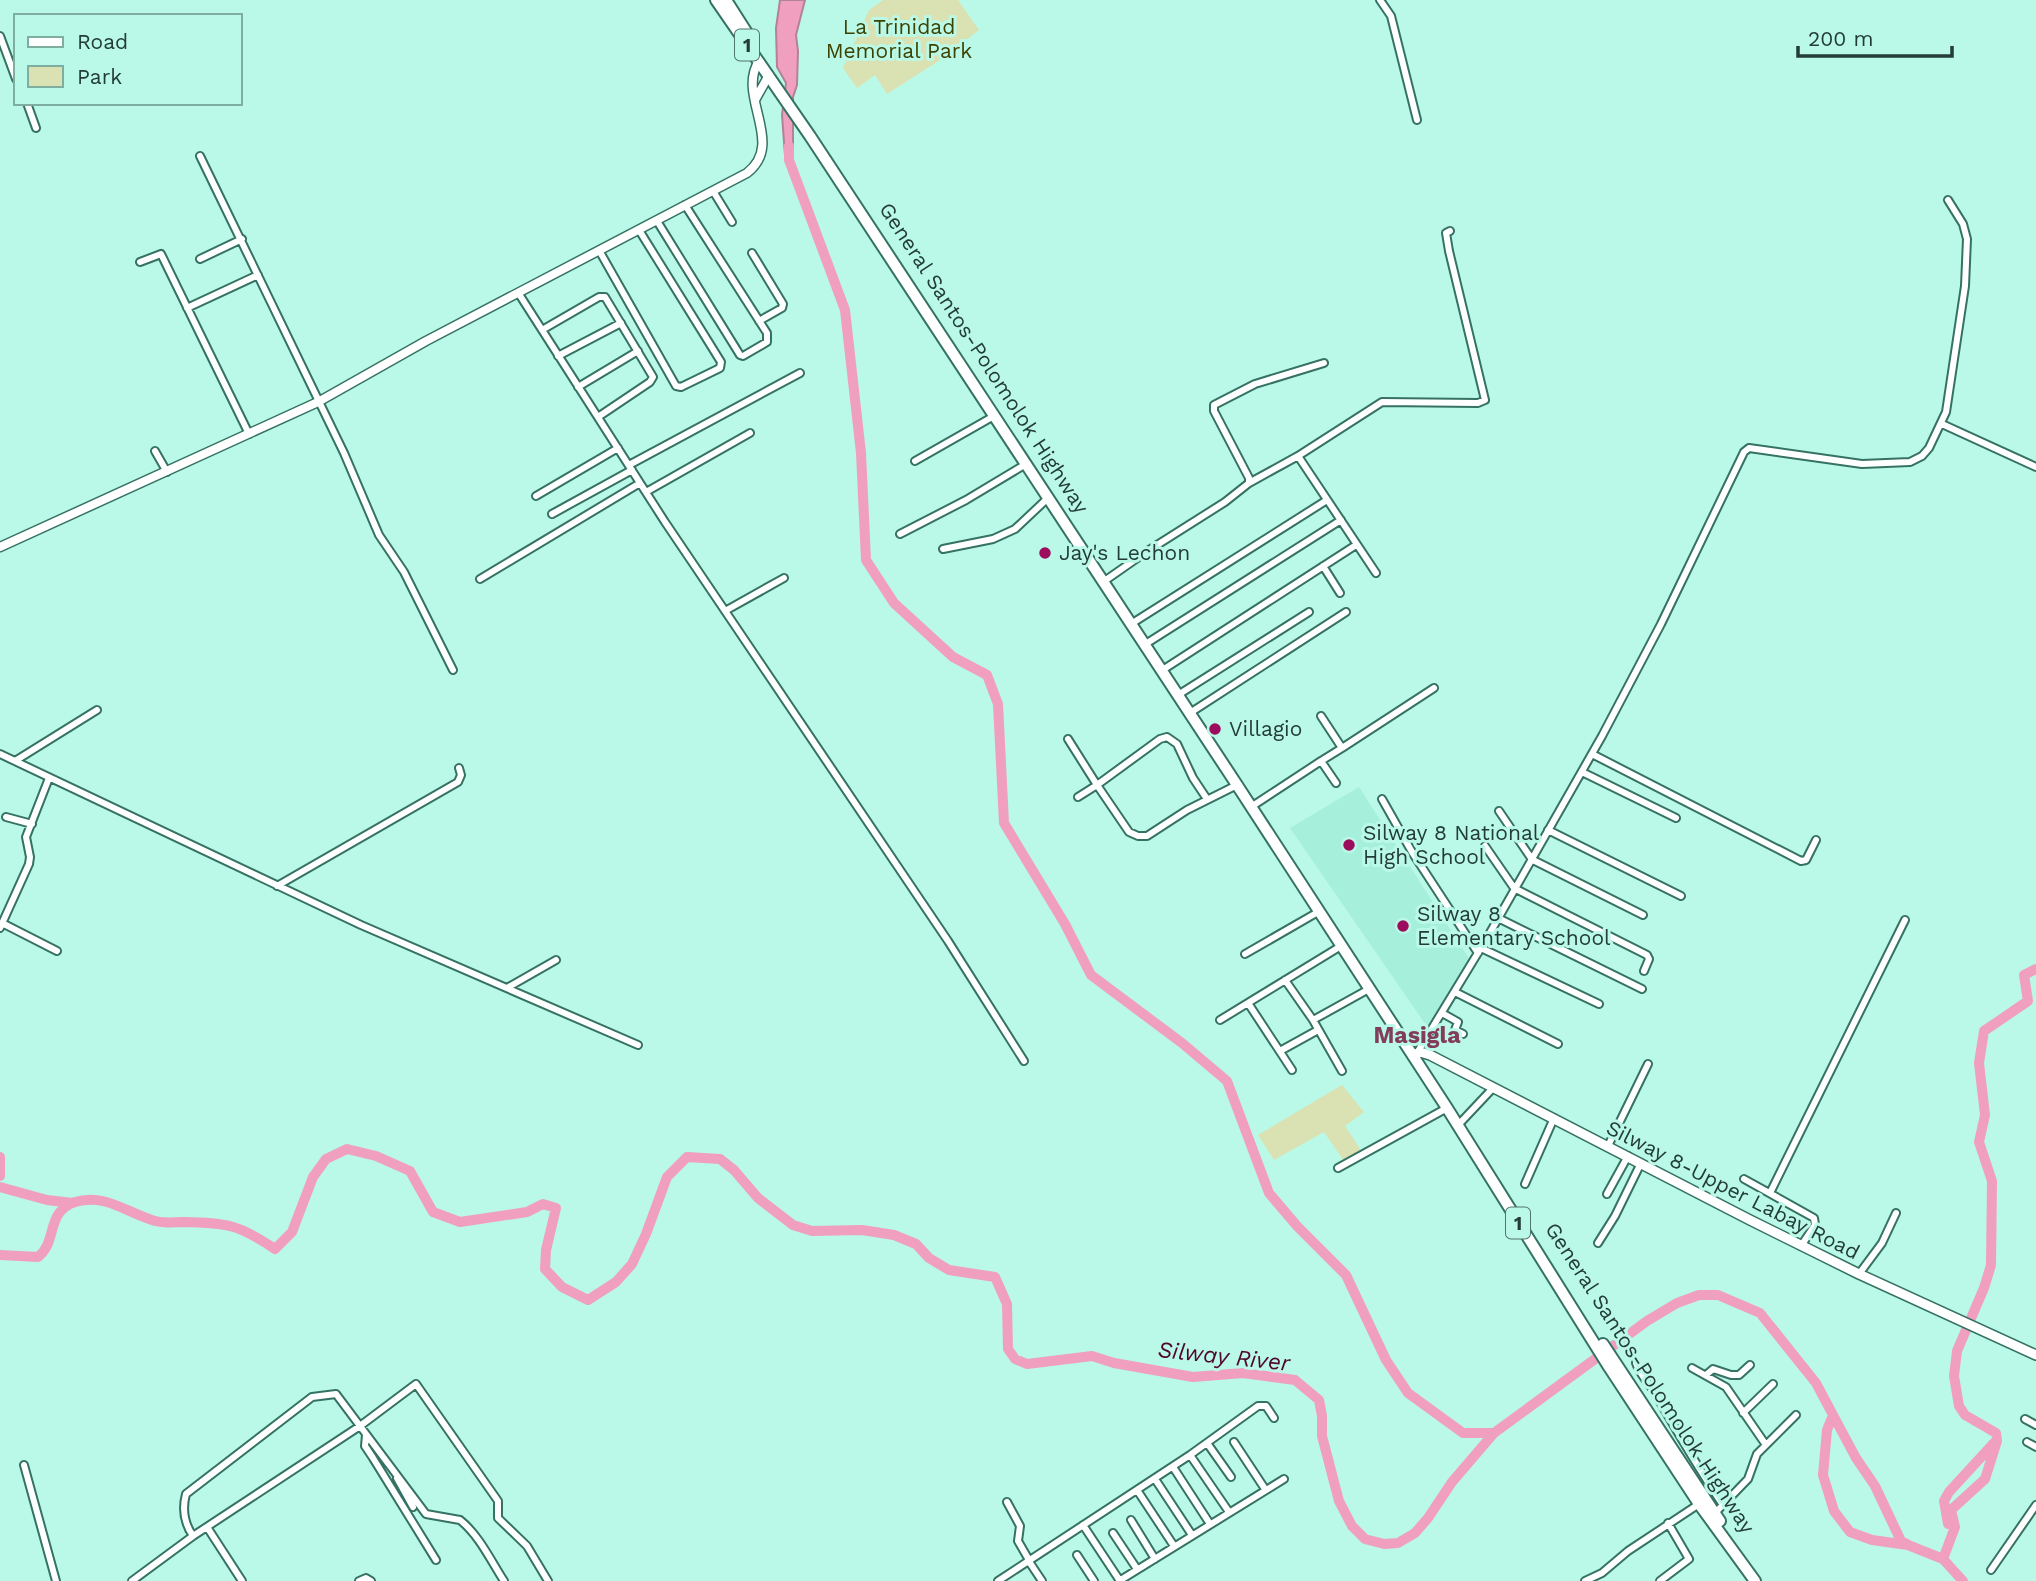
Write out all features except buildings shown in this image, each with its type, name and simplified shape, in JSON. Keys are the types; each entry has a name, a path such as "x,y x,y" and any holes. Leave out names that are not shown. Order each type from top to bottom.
{"highway":[{"name":"1","path":"716,0 779,86"},
{"name":"1","path":"726,0 779,86 1179,694 1318,912 1415,1054 1699,1504 1755,1581"},
{"name":"General Santos-Polomolok Highway","path":"801,119 1104,581"},
{"name":"General Santos-Polomolok Highway","path":"1179,694 1193,711 1461,1122 1593,1335"},
{"name":"General Santos-Polomolok Highway","path":"1612,1365 1719,1509 1762,1581"}],"main road":[{"name":"Silway 8-Upper Labay Road","path":"1415,1054 1430,1055 1859,1274 2036,1355"}],"street":[{"path":"1380,0 1391,16 1418,120"},
{"path":"0,36 14,74"},
{"path":"0,547 317,402 426,341 747,173 759,160 763,134 753,79 760,61"},
{"path":"755,100 769,75"},
{"path":"28,105 36,128"},
{"path":"200,156 344,453 379,535 404,572 453,670"},
{"path":"713,191 732,222"},
{"path":"1415,1054 1455,992 1582,772 1661,624 1746,450 1749,448 1862,464 1910,462 1922,456 1929,448 1946,412 1965,286 1967,248 1964,224 1948,200"},
{"path":"657,221 741,355 767,342 767,333 685,205"},
{"path":"600,252 676,386 681,387 720,368 721,362 639,230"},
{"path":"1104,581 1249,484 1386,401 1485,400 1449,251 1446,233 1450,231"},
{"path":"200,259 242,239"},
{"path":"752,253 783,304 782,308 759,321"},
{"path":"140,262 161,254 249,433"},
{"path":"187,308 258,275"},
{"path":"519,294 630,468 948,941 1024,1061"},
{"path":"542,330 601,296 605,297 653,380 597,417"},
{"path":"558,356 621,323"},
{"path":"579,387 638,351"},
{"path":"1249,484 1249,478 1214,411 1214,405 1255,384 1324,363"},
{"path":"552,514 800,373"},
{"path":"915,461 994,416"},
{"path":"1942,424 2036,467"},
{"path":"646,492 750,433"},
{"path":"536,496 618,448"},
{"path":"155,451 167,472"},
{"path":"1298,456 1376,573"},
{"path":"900,534 966,500 1026,464"},
{"path":"480,579 640,483"},
{"path":"943,549 993,539 1015,529 1048,498"},
{"path":"1132,623 1327,500"},
{"path":"1146,644 1340,520"},
{"path":"1163,670 1356,545"},
{"path":"1323,566 1340,593"},
{"path":"725,611 785,578"},
{"path":"1179,694 1309,612"},
{"path":"1193,711 1346,612"},
{"path":"1254,805 1434,688"},
{"path":"15,761 97,710"},
{"path":"1321,716 1342,748"},
{"path":"1078,797 1160,738 1167,737 1177,744 1193,778 1208,799"},
{"path":"1068,739 1129,832 1138,836 1147,836 1208,799 1237,785"},
{"path":"0,754 277,886 638,1045"},
{"path":"1591,754 1801,861 1806,860 1816,840"},
{"path":"1321,761 1336,783"},
{"path":"277,886 458,782 461,775 458,768"},
{"path":"1582,772 1676,818"},
{"path":"49,778 26,837 29,864 1,926 57,951"},
{"path":"1382,799 1412,852 1479,950 1599,1004"},
{"path":"1499,811 1531,858 1643,915"},
{"path":"6,817 32,824"},
{"path":"1548,831 1681,897"},
{"path":"1485,846 1514,888 1647,955 1649,959 1644,971"},
{"path":"1245,954 1318,912"},
{"path":"1498,918 1642,989"},
{"path":"1770,1193 1905,920"},
{"path":"1220,1020 1341,946"},
{"path":"507,988 556,960"},
{"path":"1285,980 1313,1020 1342,1071"},
{"path":"1313,1020 1369,989"},
{"path":"1455,992 1558,1044"},
{"path":"1248,1003 1292,1070"},
{"path":"1442,1013 1458,1022 1455,1030 1463,1034"},
{"path":"1280,1051 1318,1030"},
{"path":"1608,1146 1647,1063"},
{"path":"1461,1122 1493,1088"},
{"path":"1338,1168 1447,1108"},
{"path":"1525,1184 1554,1118"},
{"path":"1607,1195 1628,1156"},
{"path":"1598,1243 1615,1216 1641,1163"},
{"path":"1744,1179 1814,1219 1815,1225 1801,1245"},
{"path":"1859,1274 1882,1243 1896,1213"},
{"path":"1636,1363 1642,1378 1653,1390 1719,1509 1748,1479 1757,1454 1796,1415"},
{"path":"1706,1375 1713,1369 1739,1375 1750,1365"},
{"path":"1692,1368 1726,1387 1766,1445"},
{"path":"132,1581 193,1536 360,1426 416,1384 498,1501 498,1518 527,1546 548,1581"},
{"path":"1743,1413 1773,1384"},
{"path":"193,1536 186,1524 184,1507 187,1494 312,1397 336,1394 426,1514 464,1523 473,1532 504,1581"},
{"path":"998,1581 1190,1455 1261,1404 1266,1406 1274,1418"},
{"path":"2025,1419 2036,1425"},
{"path":"366,1435 365,1446 436,1560"},
{"path":"1234,1442 1265,1489"},
{"path":"2027,1442 2036,1447"},
{"path":"1207,1443 1231,1477"},
{"path":"1190,1455 1229,1512"},
{"path":"383,1458 384,1475"},
{"path":"24,1465 56,1581"},
{"path":"1172,1467 1210,1524"},
{"path":"395,1473 413,1507"},
{"path":"1154,1479 1192,1535"},
{"path":"1083,1525 1119,1581 1284,1479"},
{"path":"1137,1490 1174,1546"},
{"path":"1007,1502 1020,1527 1018,1541 1042,1581"},
{"path":"1585,1581 1602,1573 1628,1551 1699,1504"},
{"path":"1991,1570 2036,1505"},
{"path":"1131,1520 1155,1559"},
{"path":"1660,1581 1689,1559 1668,1523"},
{"path":"207,1527 242,1581"},
{"path":"1113,1533 1137,1569"},
{"path":"1076,1555 1094,1581"},
{"path":"1010,1573 1016,1581"},
{"path":"359,1581 366,1578 371,1581"}],"shaded area":[{"path":"780,0 805,0 796,35 797,85 793,97 793,156 789,160 785,155 782,115 786,83 777,67 776,28"},
{"path":"1359,787 1470,960 1428,1028 1290,828"}],"green space":[{"name":"La Trinidad Memorial Park","path":"883,0 958,0 979,30 937,62 887,94 875,75 857,88 843,68 869,10"},
{"path":"1342,1085 1364,1112 1345,1126 1362,1155 1346,1164 1324,1132 1274,1160 1258,1135"}],"waterway":[{"path":"789,146 789,160 845,310 861,453 866,560 894,603 953,657 987,675 998,704 1004,823 1065,924 1091,975 1182,1043 1227,1081 1269,1193 1297,1226 1346,1275 1386,1360 1408,1393 1463,1433 1494,1433"},
{"path":"1943,1559 1955,1527 1951,1510 1985,1479 1997,1441 1996,1433 1965,1415 1959,1406 1954,1376 1957,1351 1991,1265 1992,1181 1979,1142 1985,1115 1979,1063 1984,1031 2028,1001 2024,975 2036,969"},
{"name":"Silway River","path":"0,1255 38,1257 48,1243 59,1213 75,1202 86,1200 115,1205 159,1222 232,1226 275,1249 292,1232 313,1177 326,1159 347,1149 376,1156 410,1171 433,1212 460,1222 527,1212 543,1204 556,1208 546,1250 545,1269 562,1287 588,1300 616,1282 632,1264 667,1177 687,1157 720,1159 734,1170 758,1198 793,1225 812,1231 862,1230 894,1235 916,1244 929,1258 949,1270 995,1277 1007,1304 1008,1349 1015,1359 1027,1364 1092,1356 1114,1363 1193,1377 1243,1373 1295,1380 1319,1400 1322,1436 1339,1501 1352,1526 1365,1539 1384,1544 1398,1543 1415,1533 1452,1482 1494,1433 1647,1321 1677,1303 1699,1295 1718,1295 1760,1313 1816,1383 1833,1415 1827,1430 1823,1475 1834,1511 1850,1532 1872,1540 1908,1545 1943,1559 1963,1581"},
{"path":"0,1157 0,1176"},
{"path":"0,1187 47,1200 73,1203"},
{"path":"1833,1415 1875,1486 1901,1541 1907,1544"},
{"path":"1948,1524 1944,1501 1949,1492 1994,1443"}],"place":[{"name":"Jay's Lechon","path":"1045,553"},
{"name":"Villagio","path":"1215,729"},
{"name":"Silway 8 National High School","path":"1349,845"},
{"name":"Silway 8 Elementary School","path":"1403,926"}],"district":[{"name":"Masigla","path":"1417,1035"}]}
